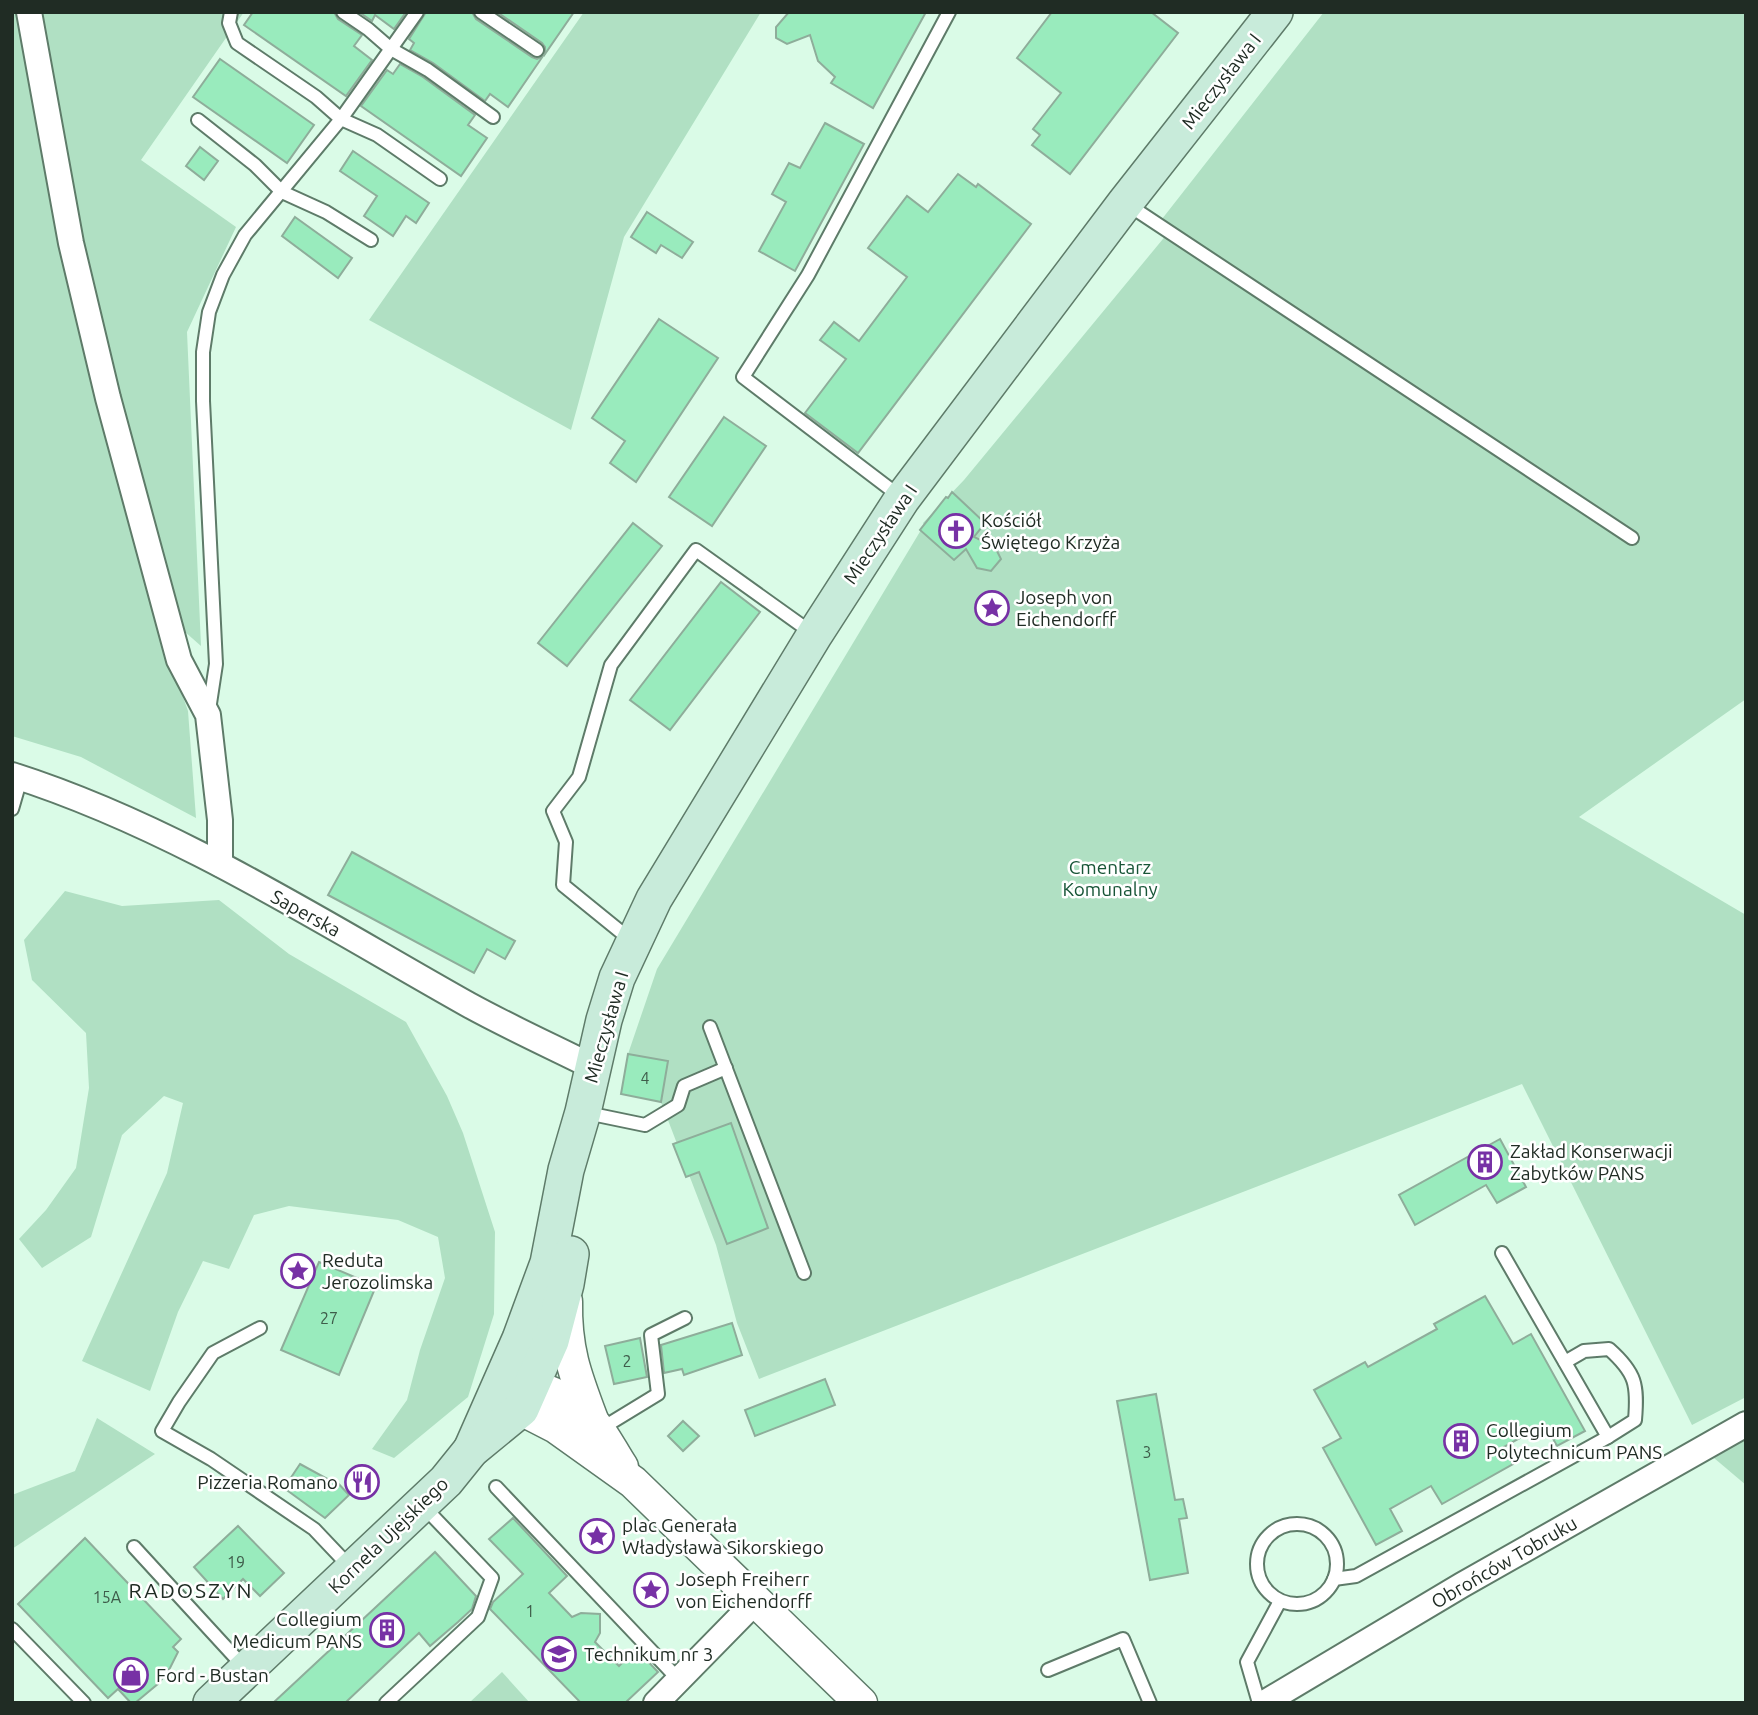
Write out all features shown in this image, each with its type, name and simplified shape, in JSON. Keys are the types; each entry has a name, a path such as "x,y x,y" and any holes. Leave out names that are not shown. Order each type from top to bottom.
{"main road":[{"name":"Mieczysława I","path":"519,1392 566,1170 617,978 653,899 815,634 902,499 1125,203 1275,12"},
{"name":"Mieczysława I","path":"519,1392 551,1341 566,1284 584,1172 583,1112"},
{"name":"Kornela Ujejskiego","path":"211,1703 446,1480 519,1392"}],"street":[{"path":"29,12 71,243 108,398 179,660 208,715 220,820 220,864"},
{"name":"Saperska","path":"17,777 76,797 220,864 473,1007 593,1067"},
{"path":"566,1284 566,1328 572,1366 595,1426 633,1482"},
{"path":"519,1392 565,1399 595,1426"},
{"path":"519,1392 556,1427 633,1482 861,1703"},
{"name":"Obrońców Tobruku","path":"1261,1703 1746,1424"},
{"path":"656,1703 755,1602"}],"lane":[{"path":"231,12 229,23 237,43 316,97 341,119 377,135 440,179"},
{"path":"343,12 391,49 428,71 493,117"},
{"path":"208,715 216,664 203,352 209,312 223,275 245,235 341,119 417,12"},
{"path":"481,12 537,50"},
{"path":"902,499 743,377 808,275 950,12"},
{"path":"198,120 255,164 282,192 326,212 371,240"},
{"path":"1125,203 1632,538"},
{"path":"633,942 563,885 566,842 552,811 579,777 611,665 696,550 795,623 815,634"},
{"path":"12,809 17,777"},
{"path":"710,1027 804,1273"},
{"path":"583,1112 645,1125 678,1105 684,1086 726,1068"},
{"path":"1502,1253 1608,1437"},
{"path":"595,1426 657,1394 651,1335 685,1318"},
{"path":"260,1328 213,1353 162,1431 211,1459 314,1530 353,1570"},
{"path":"1334,1579 1356,1576 1635,1420 1637,1391 1627,1365 1609,1349 1584,1351 1565,1362"},
{"path":"496,1487 679,1680"},
{"path":"386,1703 478,1617 492,1578 421,1505"},
{"path":"1293,1524 1309,1525 1324,1534 1332,1546 1337,1562 1334,1579 1328,1590 1312,1601 1297,1604 1280,1601 1270,1595 1260,1581 1256,1566 1258,1551 1267,1536 1276,1529 1293,1524"},
{"path":"134,1547 247,1669"},
{"path":"1261,1703 1247,1661 1280,1601"},
{"path":"12,1629 84,1703"},
{"path":"1048,1670 1123,1639 1150,1703"}],"green space":[{"path":"12,12 244,12 141,160 236,227 187,332 201,646 184,631 116,379 167,652 188,711 196,818 81,757 12,736"},
{"path":"584,12 761,12 624,237 571,430 369,320"},
{"name":"Cmentarz Komunalny","path":"1324,12 1746,12 1746,699 1579,817 1746,915 1746,1397 1692,1425 1522,1084 759,1379 737,1323 716,1245 661,1102 668,1061 628,1054 657,969 923,523 964,480 1172,228 1162,219"},
{"path":"65,891 122,906 219,900 289,954 406,1022 447,1096 463,1133 495,1232 494,1314 468,1397 394,1458 372,1449 407,1400 420,1350 445,1278 438,1237 398,1220 289,1206 254,1215 229,1269 203,1261 178,1312 150,1391 82,1361 167,1173 183,1103 164,1096 122,1135 91,1237 42,1268 19,1239 46,1210 76,1168 89,1088 86,1033 32,980 24,940"},
{"path":"97,1418 155,1454 12,1549 12,1495 75,1471"},
{"path":"1746,1439 1746,1485 1714,1458"},
{"path":"502,1672 530,1703 469,1703"}],"building":[{"path":"253,12 334,12 338,19 362,35 354,46 372,60 346,96 244,25"},
{"path":"359,12 406,12 394,29 375,15 372,21"},
{"path":"426,12 472,12 476,19 532,57 537,59 543,56 508,107 490,94 485,101 433,63 410,50 414,43 409,39"},
{"path":"497,12 574,12 545,54 542,43"},
{"path":"789,12 926,12 873,108 831,83 835,77 818,61 810,35 787,44 776,38 776,27"},
{"path":"1052,12 1151,12 1178,33 1070,174 1032,145 1040,135 1033,129 1061,93 1017,58"},
{"path":"220,59 314,125 287,163 193,97"},
{"path":"400,64 423,77 475,115 468,125 487,138 461,176 361,106 387,70 393,74"},
{"path":"825,123 864,144 795,271 759,251 786,202 772,194 789,163 800,168"},
{"path":"200,147 218,161 204,180 186,166"},
{"path":"353,151 429,203 416,223 406,216 393,236 364,216 377,196 340,171"},
{"path":"958,174 976,187 978,184 1031,224 858,453 805,413 846,359 820,340 834,322 859,341 907,277 868,248 907,196 928,212"},
{"path":"647,212 693,242 682,258 661,245 656,253 631,237"},
{"path":"295,217 352,258 338,278 282,236"},
{"path":"659,319 718,358 636,482 610,463 625,441 592,418"},
{"path":"724,417 766,446 712,526 669,497"},
{"name":"Kościół Świętego Krzyża","path":"952,492 985,523 974,537 995,547 1001,559 991,571 977,568 966,549 954,560 920,530"},
{"path":"633,523 662,546 567,666 538,643"},
{"path":"721,582 760,612 670,730 630,700"},
{"path":"352,852 515,941 505,959 487,949 474,973 328,895"},
{"path":"628,1054 668,1061 661,1102 621,1094"},
{"path":"731,1123 768,1228 727,1244 699,1172 686,1177 673,1144"},
{"name":"Zakład Konserwacji Zabytków PANS","path":"1500,1139 1526,1187 1497,1203 1486,1185 1415,1225 1399,1195"},
{"path":"319,1262 376,1286 339,1375 281,1350"},
{"path":"1485,1296 1513,1344 1531,1334 1585,1431 1557,1446 1545,1424 1504,1447 1513,1464 1442,1504 1431,1486 1390,1509 1402,1531 1376,1545 1323,1448 1341,1438 1314,1390 1365,1362 1368,1367 1437,1329 1434,1324"},
{"path":"732,1323 742,1355 684,1375 682,1369 664,1373 661,1345"},
{"path":"640,1338 647,1377 614,1384 605,1346"},
{"path":"825,1379 835,1405 755,1436 745,1410"},
{"path":"1156,1394 1175,1500 1183,1499 1187,1518 1179,1519 1188,1573 1150,1580 1117,1401"},
{"path":"683,1421 699,1436 683,1451 668,1436"},
{"path":"300,1464 331,1481 336,1481 349,1495 325,1518 284,1488"},
{"path":"513,1518 567,1576 549,1593 572,1617 581,1613 600,1614 600,1633 595,1642 619,1666 636,1649 658,1672 625,1703 581,1703 490,1609 493,1602 523,1574 489,1539"},
{"path":"238,1526 284,1573 260,1596 243,1579 223,1599 194,1567"},
{"path":"85,1538 181,1639 173,1647 178,1652 170,1668 159,1683 135,1703 131,1703 118,1689 108,1698 18,1604"},
{"name":"Collegium Medicum PANS","path":"435,1552 476,1596 472,1609 430,1646 419,1633 345,1703 273,1703"}],"place":[{"name":"Kościół Świętego Krzyża","path":"956,531"},
{"name":"Joseph von Eichendorff","path":"992,608"},
{"name":"Zakład Konserwacji Zabytków PANS","path":"1485,1162"},
{"name":"Reduta Jerozolimska","path":"298,1271"},
{"name":"Collegium Polytechnicum PANS","path":"1461,1441"},
{"name":"Pizzeria Romano","path":"362,1482"},
{"name":"plac Generała Władysława Sikorskiego","path":"597,1536"},
{"name":"Joseph Freiherr von Eichendorff","path":"651,1590"},
{"name":"Collegium Medicum PANS","path":"387,1630"},
{"name":"Technikum nr 3","path":"559,1654"},
{"name":"Ford - Bustan","path":"131,1675"}],"district":[{"name":"RADOSZYN","path":"191,1591"}]}
